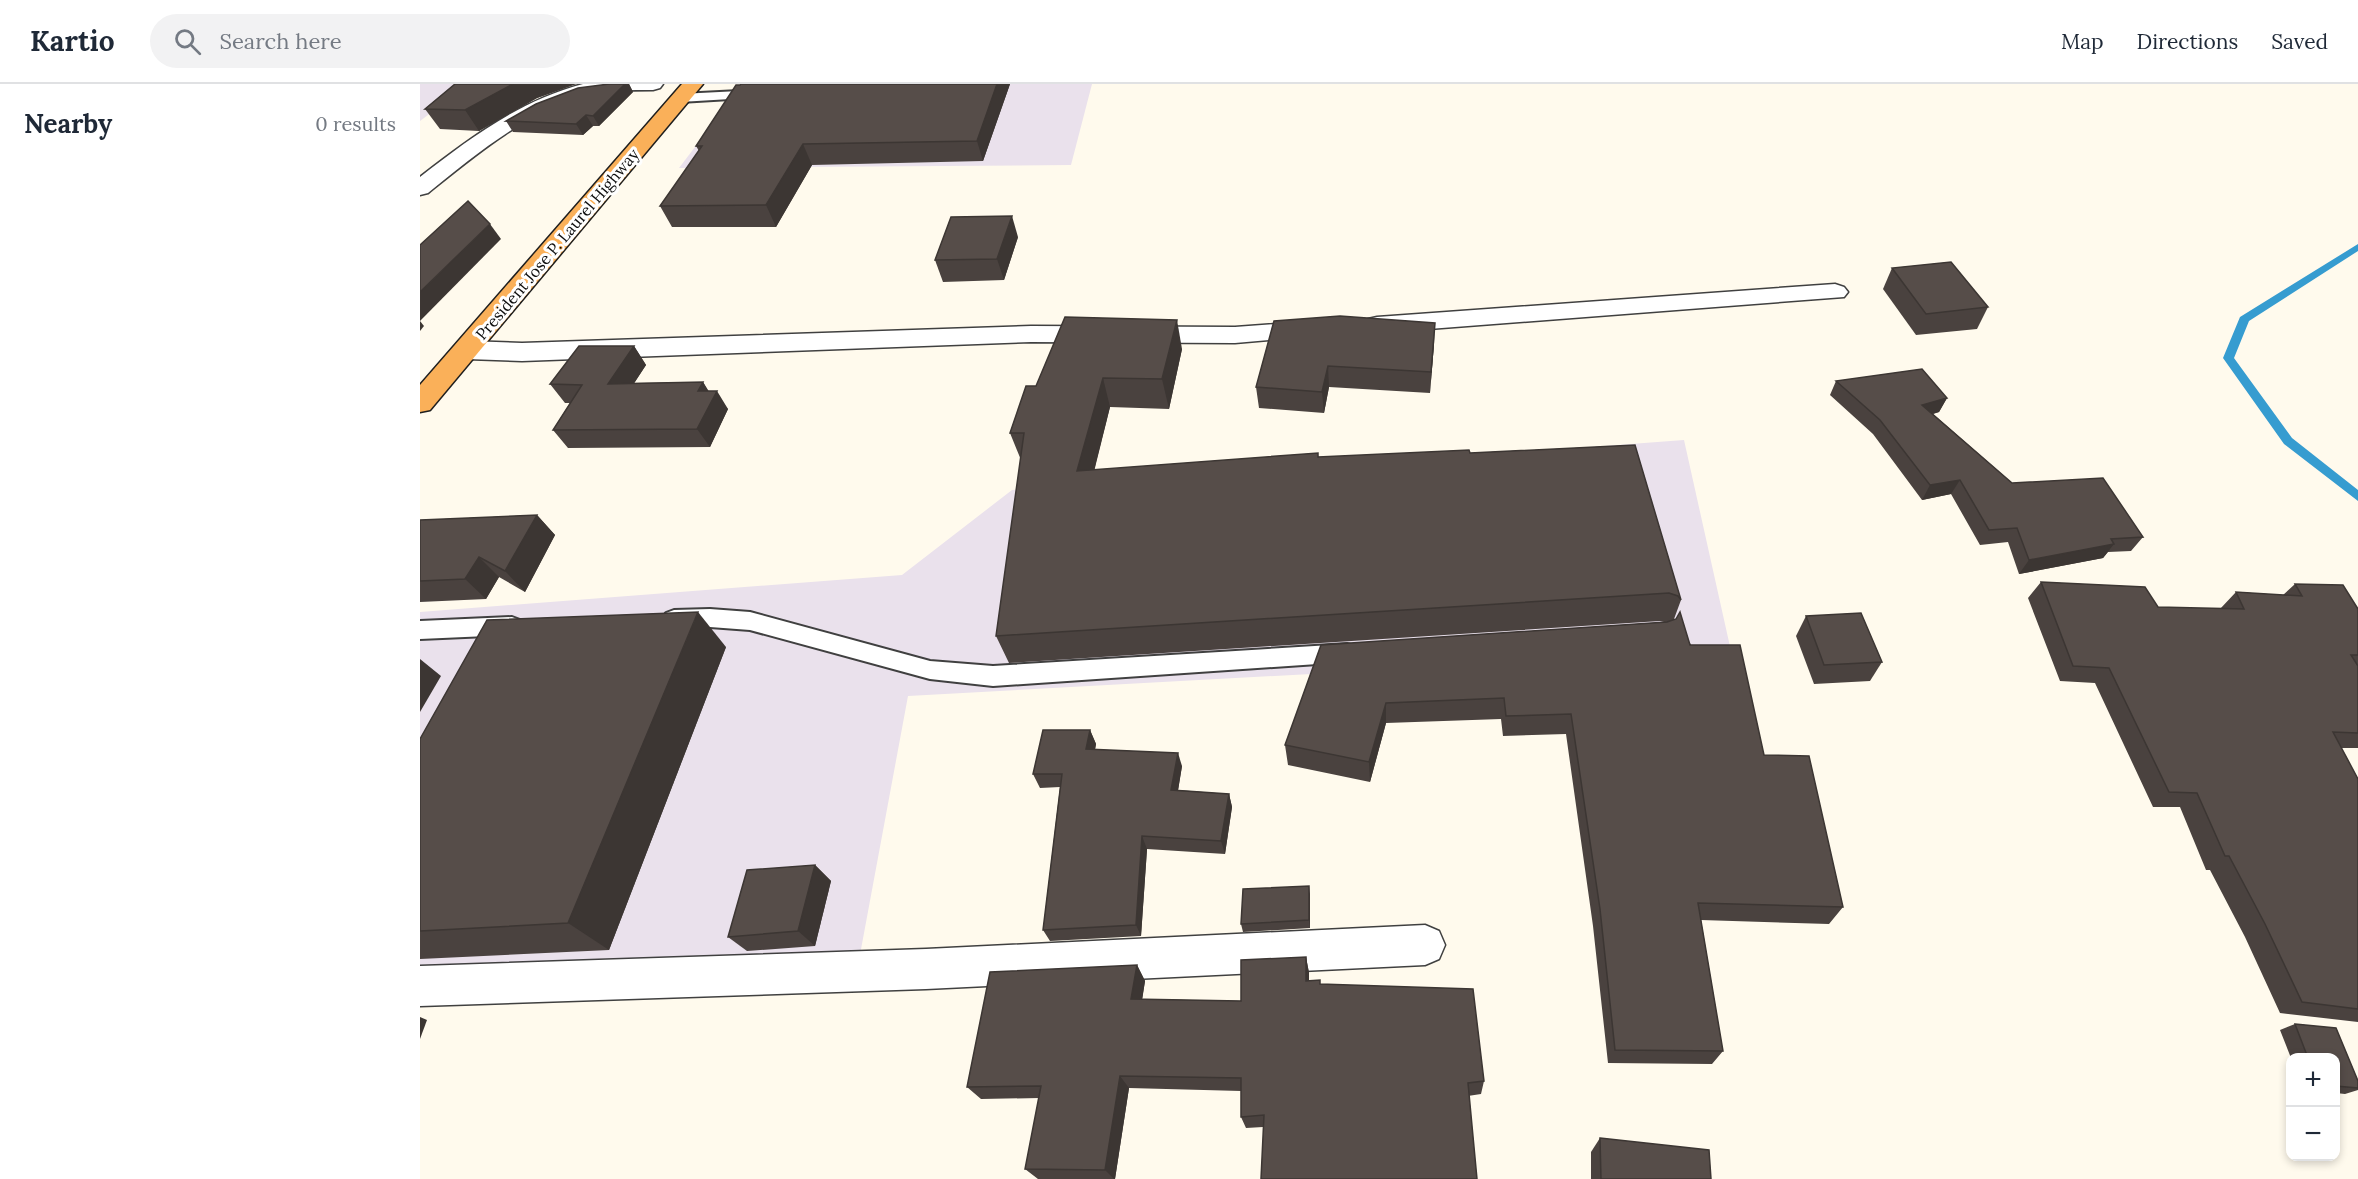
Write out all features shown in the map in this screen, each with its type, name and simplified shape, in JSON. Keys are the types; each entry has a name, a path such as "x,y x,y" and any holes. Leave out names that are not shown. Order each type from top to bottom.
{"highway":[{"name":"President Jose P. Laurel Highway","path":"420,403 686,91"}],"street":[{"path":"425,180 513,120 553,101 576,92 604,86 653,84"},
{"path":"467,350 534,351 1031,334 1235,335 1835,292"},
{"path":"420,986 938,969 1425,945"}],"lane":[{"path":"686,91 771,94"},
{"path":"653,620 710,618 750,621 930,670 993,676 1374,651"},
{"path":"420,630 517,633"}],"shaded area":[{"path":"420,84 469,84 420,121"},
{"path":"743,84 1092,84 1071,165 679,168"},
{"path":"1684,440 1731,651 908,696 859,960 420,969 420,612 902,575 1012,490"}],"building":[{"path":"455,84 513,84 465,110 425,109"},
{"path":"625,84 593,116 586,115 576,124 506,121 536,104 578,88"},
{"path":"997,84 977,141 803,144 766,205 660,206 702,146 696,146 736,85"},
{"path":"468,201 490,224 420,292 420,245"},
{"path":"1012,216 997,259 935,260 951,217"},
{"path":"1951,262 1988,307 1926,314 1892,268"},
{"path":"1340,316 1435,323 1431,372 1328,366 1322,392 1256,387 1274,321"},
{"path":"1065,317 1177,320 1162,379 1103,378 1077,471 1318,453 1318,457 1635,445 1681,600 1678,596 1669,593 996,636 1024,433 1010,433 1026,386 1036,386"},
{"path":"579,346 634,346 608,384 703,382 698,391 717,391 697,429 553,430 582,385 550,384"},
{"path":"1922,369 1947,398 1922,405 2012,483 2103,478 2143,537 2111,539 2114,544 2029,560 2017,528 1989,530 1960,480 1930,485 1880,420 1836,381"},
{"path":"537,515 505,571 479,557 465,579 420,581 420,520"},
{"path":"2041,582 2145,587 2158,607 2244,609 2236,592 2302,596 2295,584 2343,585 2358,609 2358,655 2351,655 2358,666 2358,733 2333,732 2358,779 2358,1009 2302,1002 2265,924 2229,856 2225,856 2197,793 2169,792 2109,668 2073,666"},
{"path":"698,612 568,923 420,931 420,739 487,620"},
{"path":"1680,612 1690,645 1740,645 1764,755 1809,756 1843,907 1698,903 1723,1051 1615,1050 1600,909 1571,714 1506,716 1504,698 1386,703 1369,762 1285,745 1321,645 1667,622 1676,619"},
{"path":"1861,613 1882,662 1824,665 1806,616"},
{"path":"1043,730 1090,730 1086,749 1178,753 1171,790 1229,794 1221,841 1142,836 1136,925 1043,930 1062,774 1033,774"},
{"path":"815,865 798,931 728,937 747,870"},
{"path":"1309,886 1309,920 1241,924 1243,889"},
{"path":"1306,957 1306,981 1320,980 1320,984 1473,989 1484,1081 1468,1083 1477,1179 1261,1179 1264,1115 1241,1117 1241,1078 1120,1076 1105,1170 1025,1169 1041,1086 967,1087 990,972 1137,965 1131,999 1241,1001 1241,960"},
{"path":"2295,1024 2336,1028 2358,1081 2358,1088 2340,1086 2340,1053 2306,1053"},
{"path":"1600,1138 1709,1150 1711,1179 1601,1179"}],"waterway":[{"path":"2358,247 2244,319 2228,358 2288,441 2358,497"}]}
